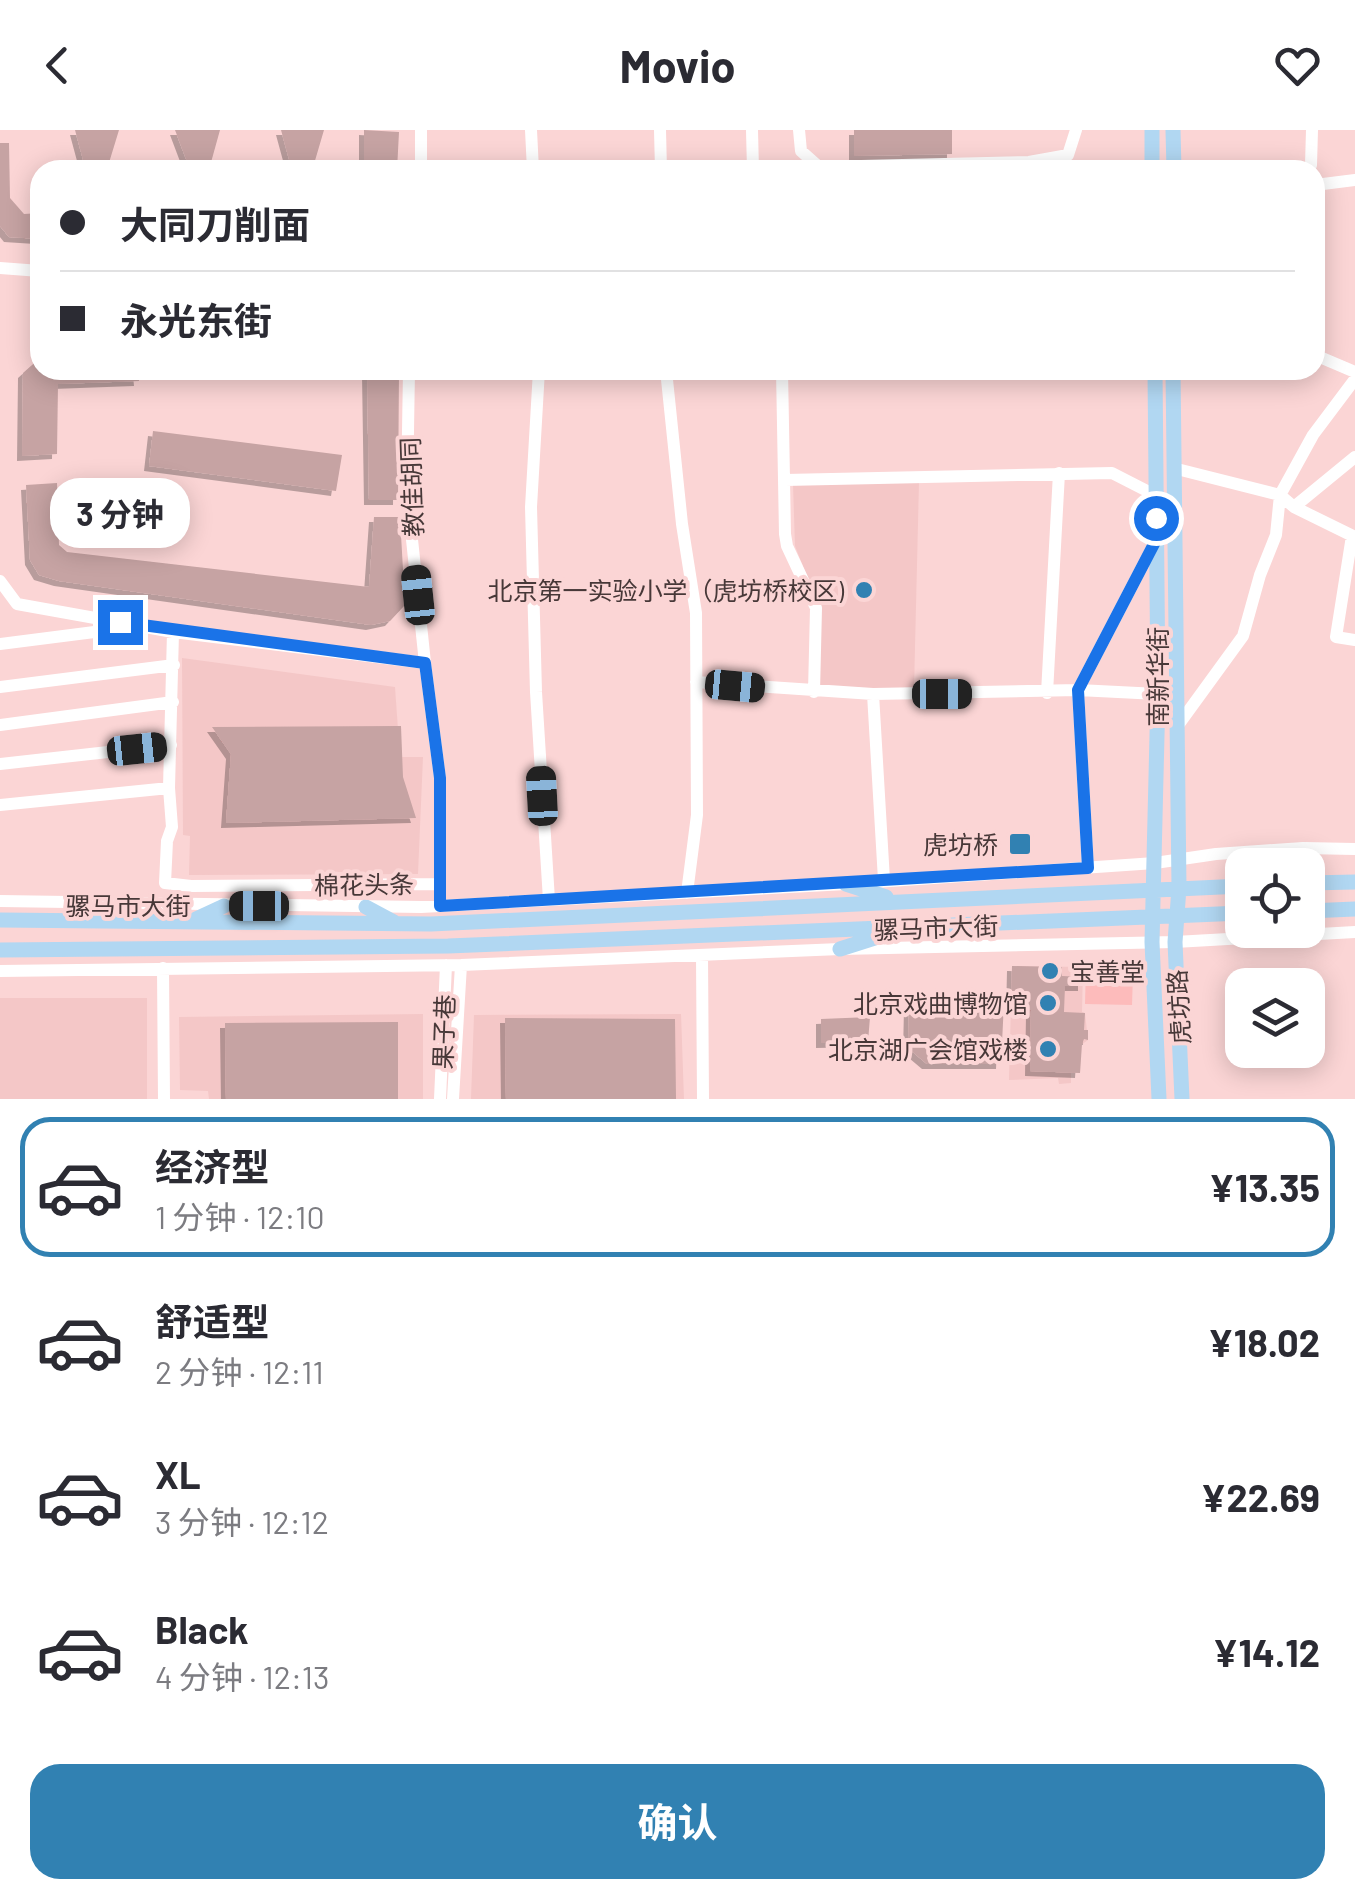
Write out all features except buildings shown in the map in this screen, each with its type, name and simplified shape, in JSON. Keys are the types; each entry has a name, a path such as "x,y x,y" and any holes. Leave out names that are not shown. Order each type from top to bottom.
{"main road":[{"path":"1152,130 1152,160"},
{"path":"1173,130 1174,160"},
{"name":"南新华街","path":"1155,380 1155,890"},
{"name":"南新华街","path":"1173,380 1179,888"},
{"path":"1325,883 1355,882"},
{"path":"846,884 895,900"},
{"name":"骡马市大街","path":"0,920 397,924 1225,887"},
{"name":"虎坊路","path":"1179,888 1175,942 1182,1099"},
{"name":"虎坊路","path":"1155,890 1152,942 1158,1099"},
{"path":"188,922 224,906"},
{"path":"366,907 397,924"},
{"path":"1325,910 1354,909"},
{"name":"骡马市大街","path":"0,950 448,946 1225,914"},
{"path":"840,949 901,929"}],"street":[{"path":"421,130 421,160"},
{"path":"531,130 532,160"},
{"path":"660,130 661,160"},
{"path":"752,130 753,160"},
{"path":"799,130 801,151 811,160"},
{"path":"1040,160 1068,155 1076,130"},
{"path":"1311,160 1312,130"},
{"path":"1325,184 1355,180"},
{"path":"0,268 30,270"},
{"path":"1178,724 1244,636 1260,575 1276,535 1280,495 1314,435 1355,376 1325,360"},
{"name":"教佳胡同","path":"409,380 407,492 440,778 440,906"},
{"path":"538,380 531,507 536,692 549,900"},
{"path":"667,380 696,613 697,815 688,892"},
{"path":"782,380 788,546 816,608 814,692"},
{"path":"1294,507 1355,457"},
{"path":"1173,468 1280,495 1294,507 1353,537 1336,638 1355,640"},
{"path":"1047,693 1059,473"},
{"path":"785,480 1112,473 1156,495"},
{"path":"1088,868 1078,690 1156,540"},
{"path":"0,581 17,604 173,632 425,663"},
{"path":"0,644 110,630 120,622"},
{"path":"0,805 169,788 173,632"},
{"path":"0,688 174,664"},
{"path":"696,682 873,694 1078,690 1158,694"},
{"path":"873,694 884,880"},
{"path":"0,725 173,702"},
{"path":"0,764 171,745"},
{"name":"棉花头条","path":"169,788 172,827 167,842 165,883 440,884"},
{"name":"骡马市大街","path":"0,902 440,906 1155,864 1303,848 1355,849"},
{"name":"骡马市大街","path":"0,971 453,965 840,949 1175,942 1355,932"},
{"path":"702,956 703,1099"},
{"name":"果子巷","path":"440,1099 453,965"},
{"name":"果子巷","path":"453,965 454,1099"},
{"path":"164,968 164,1099"}],"shaded area":[{"name":"北京第一实验小学（虎坊桥校区)","path":"919,482 914,689 819,690 820,609 795,546 793,484"},
{"path":"182,658 395,687 400,757 423,757 418,874 189,875 190,836 183,835"},
{"path":"1012,966 1083,967 1082,1012 1088,1040 1081,1045 1080,1073 1071,1073 1071,1083 1059,1084 1058,1078 1009,1080"},
{"path":"1119,966 1133,974 1132,1005 1085,1004 1086,967"},
{"path":"0,998 147,998 147,1099 0,1099"},
{"path":"423,1014 423,1099 209,1099 208,1091 180,1090 179,1017"},
{"path":"681,1014 684,1099 471,1099 474,1015"}],"place":[{"name":"北京第一实验小学（虎坊桥校区)","path":"864,590"},
{"name":"虎坊桥","path":"1020,844"},
{"name":"宝善堂","path":"1050,971"},
{"name":"北京戏曲博物馆","path":"1048,1003"},
{"name":"北京湖广会馆戏楼","path":"1048,1049"}],"route":[{"path":"120,622 425,663 440,778 440,906 1088,868 1078,690 1156,540 1156,518"}]}
